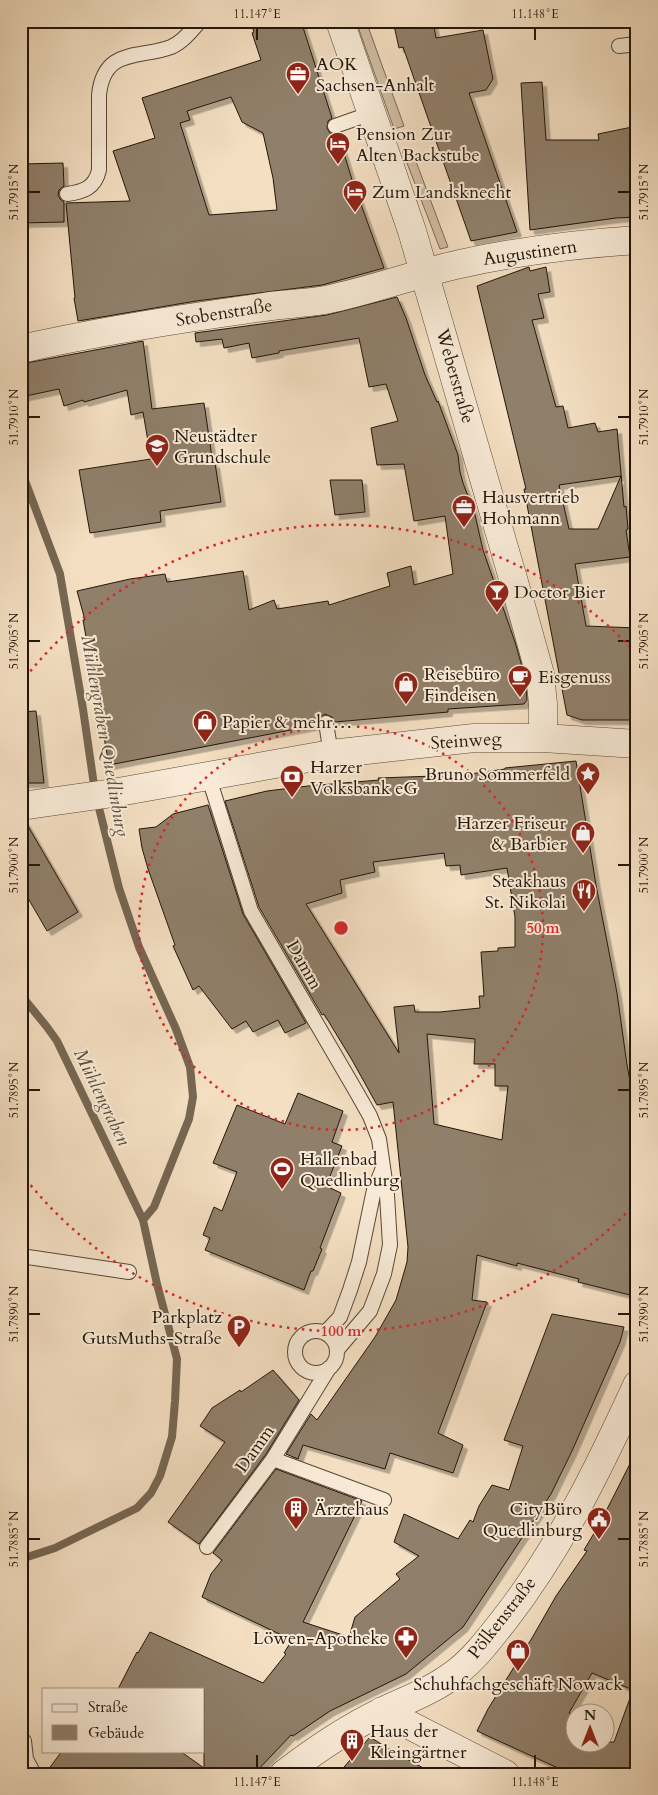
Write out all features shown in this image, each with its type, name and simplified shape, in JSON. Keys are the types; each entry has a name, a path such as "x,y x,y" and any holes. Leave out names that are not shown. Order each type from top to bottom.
{"street":[{"name":"Weberstraße","path":"340,21 425,273 540,674 543,704 543,738"},
{"name":"Augustinern","path":"425,273 513,253 637,240"},
{"name":"Stobenstraße","path":"21,349 200,316 321,300 364,291 425,273"},
{"name":"Steinweg","path":"21,806 83,798 331,754 474,738 543,738 637,744"},
{"name":"Pölkenstraße","path":"284,1774 306,1756 382,1711 431,1689 456,1672 484,1645 513,1609 549,1555 606,1452 637,1384"},
{"path":"382,1711 506,1774"}],"lane":[{"path":"67,194 84,191 89,188 94,184 98,174 99,96 100,85 106,71 122,58 131,54 172,46 182,40 200,21"},
{"path":"619,46 637,44"},
{"path":"335,126 372,113"},
{"path":"326,723 331,754"},
{"name":"Damm","path":"208,775 251,911 370,1116 379,1139 384,1167 390,1245 384,1274 370,1312 337,1350"},
{"path":"325,1334 340,1317 350,1290 359,1262 374,1190 384,1167"},
{"path":"21,1256 129,1272"},
{"path":"312,1332 325,1334 335,1343 337,1350 336,1357 329,1368 323,1372 309,1372 303,1369 295,1358 295,1350 300,1338 312,1332"},
{"name":"Damm","path":"206,1547 272,1459 329,1368"},
{"path":"272,1459 384,1500"},
{"path":"24,1741 26,1759 34,1774"}],"shaded area":[{"path":"356,21 366,21 404,126 394,129"},
{"path":"411,148 448,247 440,249 402,150"}],"building":[{"path":"250,21 301,21 332,118 328,121 327,128 330,133 338,134 357,196 384,268 322,285 196,301 78,321 74,298 66,203 130,201 113,151 155,138 142,98 261,60 252,33 254,32","holes":["231,97 242,122 263,133 273,178 277,210 209,215 180,123 190,120 187,111"]},
{"path":"393,21 433,21 436,38 483,30 493,79 486,90 469,93 517,232 471,241 403,47 399,48"},
{"path":"542,82 546,140 599,140 598,134 637,126 637,217 616,218 530,230 521,83"},
{"path":"63,163 64,186 59,190 58,195 64,202 64,222 21,223 21,164"},
{"path":"529,267 530,271 546,267 550,292 538,294 544,318 532,320 556,407 563,406 568,428 595,423 598,432 617,429 630,557 575,564 586,626 637,628 637,720 582,720 567,715 524,489 526,489 477,286","holes":["621,476 598,529 569,529 559,485"]},
{"path":"397,297 425,375 438,401 458,455 460,472 475,515 483,550 525,677 527,700 524,704 448,709 448,712 335,722 332,717 325,714 320,717 317,725 109,765 83,620 85,620 77,591 130,579 165,574 167,582 243,571 249,610 274,600 277,609 328,601 329,605 390,586 387,573 411,566 414,585 453,574 445,516 414,521 404,464 377,465 371,428 398,421 386,384 369,387 359,338 279,351 279,353 252,358 249,343 224,348 222,339 196,342 195,333 327,315"},
{"name":"Neustädter Grundschule","path":"143,341 152,409 204,403 221,502 160,511 161,522 90,533 79,470 151,459 143,412 131,415 127,390 64,406 59,389 21,397 21,364"},
{"path":"330,480 362,480 365,512 335,515"},
{"path":"36,711 44,783 21,783 21,712"},
{"path":"576,761 637,1118 637,1286 634,1296 578,1282 579,1279 517,1263 517,1266 477,1255 472,1300 487,1302 438,1433 463,1445 453,1473 390,1453 385,1469 303,1445 298,1459 286,1454 311,1414 317,1420 375,1337 396,1300 407,1262 408,1247 393,1102 377,1105 352,1060 324,1014 322,1015 259,907 225,801 267,791 308,786 379,780 378,778 463,775 505,768","holes":["444,853 446,866 460,865 461,875 507,868 515,917 515,947 481,952 484,996 479,996 480,1008 440,1012 415,1012 414,1005 394,1007 399,1053 306,904 342,893 340,880 375,872 373,862","427,1034 475,1039 474,1064 495,1064 495,1086 508,1086 502,1140 434,1124"]},
{"path":"208,805 243,914 306,1023 285,1033 278,1020 253,1032 246,1021 232,1029 199,986 193,990 173,946 175,945 148,869 139,829 156,827 173,814"},
{"path":"21,821 25,821 78,912 47,931 21,886"},
{"name":"Hallenbad Quedlinburg","path":"298,1093 343,1111 332,1142 342,1146 326,1186 341,1193 320,1248 322,1249 304,1290 205,1250 210,1238 203,1235 214,1207 222,1211 237,1172 213,1163 237,1105 285,1124"},
{"path":"552,1314 624,1327 620,1342 551,1494 463,1627 406,1674 330,1711 293,1736 291,1735 254,1774 45,1774 61,1752 181,1752 204,1768 205,1688 119,1688 137,1652 150,1632 263,1683 286,1654 284,1653 292,1640 202,1597 211,1574 222,1560 213,1553 276,1469 362,1501 303,1622 349,1637 355,1617 400,1579 396,1574 419,1556 394,1542 404,1514 458,1539 470,1520 473,1522 479,1506 492,1485 509,1490 523,1446 504,1440"},
{"path":"273,1370 299,1400 266,1454 199,1544 168,1522 225,1442 200,1426 212,1408 240,1390 241,1392"},
{"path":"637,1450 637,1774 571,1774 477,1731 488,1709 556,1596 587,1551 584,1550 599,1525"},
{"path":"370,1737 389,1749 434,1774 338,1774"}],"waterway":[{"name":"Mühlengraben Quedlinburg","path":"21,470 60,574 95,792 119,888 139,947 176,1029 190,1067 193,1097 189,1119 154,1207 143,1220"},
{"name":"Mühlengraben Quedlinburg","path":"21,995 57,1041 143,1220 157,1284 177,1359 172,1437 160,1476 151,1493 137,1508 55,1548 21,1559"}],"place":[{"name":"AOK Sachsen-Anhalt","path":"298,95"},
{"name":"Pension Zur Alten Backstube","path":"338,165"},
{"name":"Zum Landsknecht","path":"355,213"},
{"name":"Neustädter Grundschule","path":"157,467"},
{"name":"Hausvertrieb Hohmann","path":"464,528"},
{"name":"Doctor Bier","path":"497,613"},
{"name":"Eisgenuss","path":"520,698"},
{"name":"Reisebüro Findeisen","path":"406,705"},
{"name":"Papier & mehr…","path":"205,743"},
{"name":"Bruno Sommerfeld","path":"588,795"},
{"name":"Harzer Volksbank eG","path":"292,798"},
{"name":"Harzer Friseur & Barbier","path":"583,854"},
{"name":"Steakhaus St. Nikolai","path":"584,912"},
{"name":"Hallenbad Quedlinburg","path":"282,1190"},
{"name":"Parkplatz GutsMuths-Straße","path":"239,1348"},
{"name":"Ärztehaus","path":"296,1530"},
{"name":"CityBüro Quedlinburg","path":"599,1540"},
{"name":"Löwen-Apotheke","path":"406,1659"},
{"name":"Schuhfachgeschäft Nowack","path":"518,1672"},
{"name":"Haus der Kleingärtner","path":"352,1762"}],"water label":[{"name":"Mühlengraben","path":"102,1097"}]}
